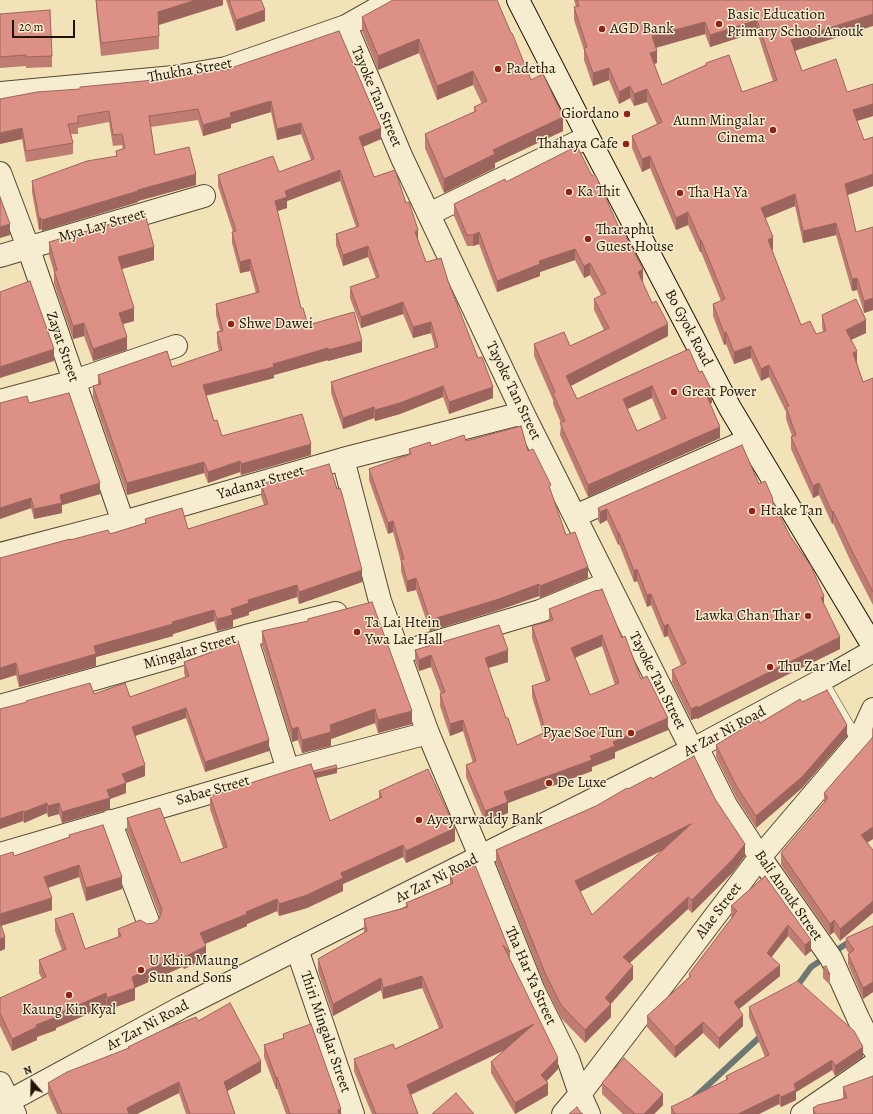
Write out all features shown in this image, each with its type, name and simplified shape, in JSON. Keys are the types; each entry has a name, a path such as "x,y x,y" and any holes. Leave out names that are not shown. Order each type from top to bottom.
{"street":[{"name":"Thukha Street","path":"0,93 174,76 226,68 346,26 392,0"},
{"name":"Bo Gyok Road","path":"518,0 730,408 873,646"},
{"name":"Tayoke Tan Street","path":"346,26 402,158 523,413 608,583 694,748"},
{"path":"429,214 588,137"},
{"name":"Zayat Street","path":"0,174 28,247 123,522"},
{"name":"Mya Lay Street","path":"0,256 204,196"},
{"path":"0,401 74,381 176,346"},
{"name":"Yadanar Street","path":"0,554 123,522 344,459 523,413"},
{"path":"575,516 748,440"},
{"name":"Tha Har Ya Street","path":"344,459 380,601 428,733 480,856 534,991 568,1058 580,1094 589,1114"},
{"path":"399,653 540,611 608,583"},
{"name":"Mingalar Street","path":"0,706 246,636 380,601"},
{"path":"246,636 288,770"},
{"name":"Ar Zar Ni Road","path":"6,1101 182,1007 694,748 873,651"},
{"name":"Alae Street","path":"563,1114 580,1094 760,857 858,742 873,709"},
{"name":"Sabae Street","path":"0,854 288,770 428,733"},
{"name":"Bali Anouk Street","path":"694,748 726,805 760,857 831,958 873,1048"},
{"path":"110,821 149,924"},
{"name":"Thiri Mingalar Street","path":"297,949 353,1114"},
{"path":"802,1114 873,1065"}],"lane":[{"path":"822,680 858,742"}],"building":[{"path":"96,0 196,0 158,12 159,36 101,43"},
{"path":"229,0 261,0 265,10 236,20"},
{"path":"393,0 497,0 531,80 543,74 563,117 493,150 495,154 444,179 425,134 476,111 474,107 487,101 473,71 437,86 419,39 378,56 362,17"},
{"path":"577,0 873,0 873,14 791,40 802,71 836,59 847,92 873,84 873,104 853,110 864,140 873,137 873,174 845,184 856,232 873,227 873,298 864,301 857,278 852,279 836,223 803,231 795,194 761,208 773,237 768,240 801,325 810,321 816,334 826,331 822,315 856,299 866,320 846,330 857,351 853,353 863,382 873,378 873,592 833,511 832,512 819,483 813,486 791,437 796,435 786,407 789,406 769,365 761,369 751,346 734,352 726,332 724,333 713,304 725,299 688,212 676,218 650,156 642,159 632,136 662,122 647,89 634,94 630,86 619,92 609,68 593,73 584,48 587,47 574,7 579,6","holes":["757,20 777,80 742,92 729,55 706,63 706,65 662,85 650,53 657,51 652,36 705,22 710,35"]},
{"path":"50,10 52,56 26,57 26,55 0,57 0,14"},
{"path":"339,31 381,128 359,137 374,177 395,170 406,203 409,202 418,230 415,232 426,262 441,258 448,281 478,358 482,357 493,387 449,402 443,386 400,403 375,410 374,407 343,418 331,382 438,347 431,322 413,327 403,302 361,317 350,287 379,277 368,246 343,255 336,234 359,226 340,170 285,191 287,197 275,201 301,308 303,308 308,325 354,312 362,341 328,350 328,348 273,364 274,367 203,385 214,421 217,420 222,436 302,414 311,444 241,464 240,461 208,472 204,462 127,483 93,386 101,384 98,375 167,351 172,367 222,350 217,332 223,331 216,304 259,292 250,259 240,262 232,232 236,231 218,175 273,156 279,172 314,159 301,123 277,129 271,101 230,113 231,117 203,125 198,109 149,116 155,155 189,147 196,174 138,190 42,220 39,218 32,181 87,161 117,156 116,151 125,148 122,134 113,135 109,111 78,116 78,123 68,124 73,143 26,151 22,128 0,133 0,99 37,92 80,89 80,87 175,78 228,69"},
{"path":"577,146 592,176 595,174 620,230 622,229 643,269 638,272 652,303 656,301 668,324 566,376 577,399 689,349 699,372 702,371 712,391 706,394 720,427 588,485 560,423 565,421 553,393 555,392 534,344 564,332 570,346 609,328 594,299 606,293 590,263 584,266 575,249 539,261 540,264 497,281 479,232 473,235 467,235 454,204 505,179 506,182","holes":["652,386 666,418 637,431 623,399"]},
{"path":"0,197 10,224 0,227"},
{"path":"145,214 154,247 118,257 134,308 119,313 127,337 93,349 84,323 73,326 54,271 57,270 49,242"},
{"path":"30,281 54,349 0,367 0,292"},
{"path":"69,393 100,483 60,495 62,503 34,509 31,498 0,508 0,403 27,396 29,403"},
{"path":"521,426 528,451 533,449 551,485 549,486 566,535 575,532 588,567 540,586 539,584 499,599 430,620 416,578 407,581 401,559 404,559 393,521 388,523 369,469 411,454 409,449 430,442 431,446 464,435 466,441"},
{"path":"742,445 759,484 765,481 773,499 772,500 790,536 811,566 824,596 821,598 840,637 697,708 697,706 691,709 672,670 686,663 668,624 664,626 651,594 647,595 637,569 634,571 619,533 607,509 600,512 598,508"},
{"path":"329,464 337,489 340,488 342,494 362,570 299,592 297,585 248,600 249,603 231,609 233,615 217,619 214,610 172,622 173,624 94,646 96,654 19,676 16,663 0,668 0,558 108,530 110,534 146,523 145,519 182,508 188,529 268,504 261,484"},
{"path":"602,589 622,638 625,636 641,679 647,676 668,718 613,742 615,746 590,756 592,760 504,792 508,802 485,811 466,765 476,761 463,720 450,724 440,694 445,692 431,655 419,660 415,650 499,625 508,650 485,658 517,745 546,732 532,686 550,680 532,626 553,620 549,609","holes":["602,635 619,683 590,695 571,648"]},
{"path":"372,602 412,711 378,720 375,709 330,725 331,732 302,740 298,727 292,729 262,631 308,621 308,619"},
{"path":"238,641 269,740 205,762 186,708 132,727 145,765 122,774 126,783 107,790 110,798 62,812 59,803 48,806 47,803 0,819 0,709 90,683 94,694 125,683 130,697 189,676 184,662 212,652 211,648"},
{"path":"827,690 847,725 802,777 756,816 737,787 716,745 758,719 760,723 800,699 802,702"},
{"path":"873,737 873,827 861,835 873,850 873,901 840,929 834,920 830,924 781,853 828,798 824,793"},
{"path":"694,756 715,799 745,844 733,859 692,900 688,897 623,957 633,966 605,998 611,1004 585,1030 561,1005 545,973 496,850 596,806 627,788 628,789 651,777 652,779","holes":["691,824 592,915 575,881"]},
{"path":"311,764 330,821 382,797 379,791 428,769 455,828 406,851 403,845 341,873 343,878 307,895 279,904 277,899 246,912 247,914 200,933 206,946 184,957 182,954 132,977 135,988 107,998 106,993 55,1015 56,1017 36,1025 37,1027 12,1039 0,1013 0,998 46,977 39,960 66,949 55,919 73,913 85,949 121,936 118,929 140,920 147,924 154,923 159,919 162,910 127,818 160,808 181,863 227,847 210,796"},
{"path":"336,765 337,768 314,773 313,771"},
{"path":"103,825 122,877 86,888 79,865 44,877 52,898 0,914 0,856 13,852 14,856 70,837 69,835"},
{"path":"475,865 510,952 503,945 558,1058 541,1075 548,1083 515,1103 491,1062 534,1024 407,1085 418,1114 376,1114 354,1059 393,1044 395,1049 443,1027 422,976 383,988 381,978 333,1004 318,959 367,931 364,919 408,907 406,903 453,883 450,875"},
{"path":"765,876 811,940 805,945 788,925 767,953 780,965 734,1002 743,1015 719,1038 703,1022 675,1047 647,1016 691,976 689,974 737,911 731,906"},
{"path":"0,922 5,937 0,939"},
{"path":"873,926 873,982 863,988 848,954 854,950 846,938"},
{"path":"826,966 830,975 823,967"},
{"path":"798,981 854,1031 863,1047 835,1066 832,1060 794,1084 796,1090 781,1097 779,1094 738,1114 675,1114 671,1107 728,1079 726,1076 769,1055 749,1007"},
{"path":"230,1003 261,1061 224,1082 235,1114 190,1114 179,1082 127,1108 129,1114 62,1114 48,1083 67,1072 129,1048 128,1047 165,1029 196,1017 198,1021"},
{"path":"311,1024 341,1109 338,1110 339,1114 290,1114 264,1045 284,1038 283,1034"},
{"path":"624,1058 663,1094 644,1114 635,1114 602,1083"},
{"path":"873,1076 873,1114 815,1114 813,1108 818,1105 847,1098 843,1087"},
{"path":"456,1093 474,1114 432,1114"},
{"path":"577,1107 583,1114 569,1114"}],"waterway":[{"path":"795,989 811,967 852,940"},
{"path":"692,1100 763,1034"}],"place":[{"name":"Basic Education Primary School Anouk","path":"719,24"},
{"name":"AGD Bank","path":"602,29"},
{"name":"Padetha","path":"498,69"},
{"name":"Giordano","path":"627,114"},
{"name":"Aunn Mingalar Cinema","path":"773,130"},
{"name":"Thahaya Cafe","path":"626,144"},
{"name":"Ka Thit","path":"569,192"},
{"name":"Tha Ha Ya","path":"680,193"},
{"name":"Tharaphu Guest House","path":"588,239"},
{"name":"Shwe Dawei","path":"231,324"},
{"name":"Great Power","path":"674,392"},
{"name":"Htake Tan","path":"752,511"},
{"name":"Lawka Chan Thar","path":"808,616"},
{"name":"Ta Lai Htein Ywa Lae Hall","path":"357,632"},
{"name":"Thu Zar Mel","path":"770,667"},
{"name":"Pyae Soe Tun","path":"631,733"},
{"name":"De Luxe","path":"549,783"},
{"name":"Ayeyarwaddy Bank","path":"419,820"},
{"name":"U Khin Maung Sun and Sons","path":"141,970"},
{"name":"Kaung Kin Kyal","path":"69,995"}]}
